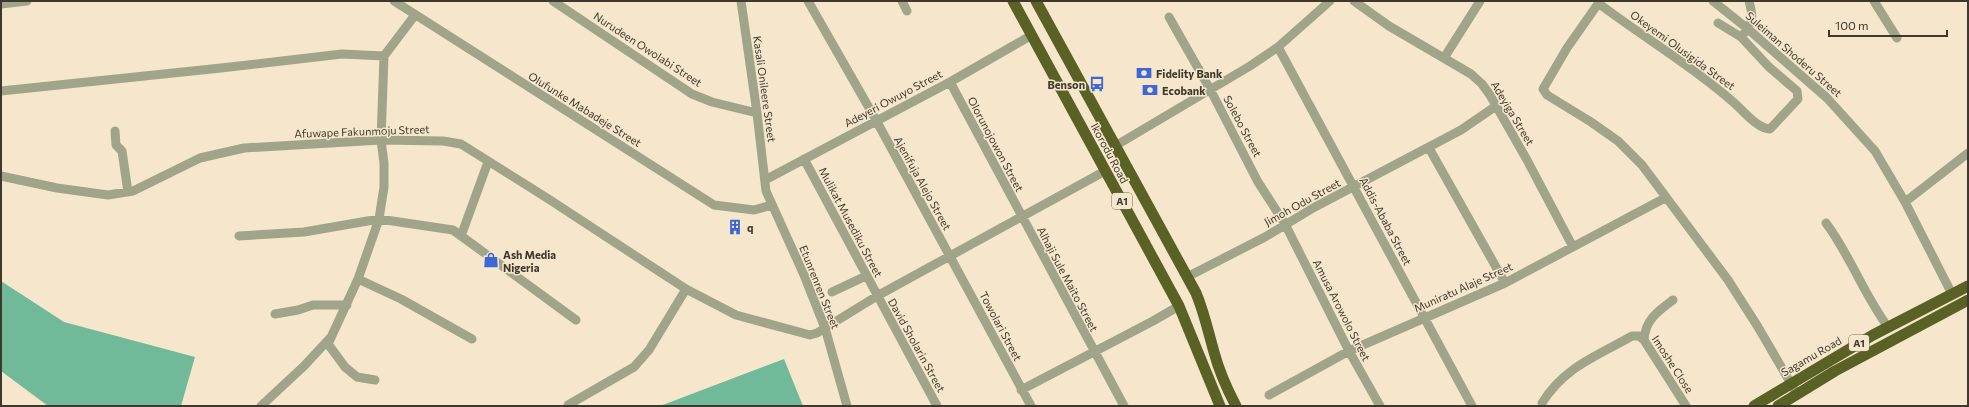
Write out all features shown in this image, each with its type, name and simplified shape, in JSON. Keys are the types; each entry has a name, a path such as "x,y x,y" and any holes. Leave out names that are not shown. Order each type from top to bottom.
{"highway":[{"name":"Ikorodu Road","path":"1013,1 1179,306 1220,406"},
{"name":"Ikorodu Road","path":"1036,1 1187,277 1205,314 1214,353 1226,386 1236,406"},
{"name":"Sagamu Road","path":"1754,406 1790,383 1888,327 1968,286"},
{"name":"A1","path":"1778,406 1878,347 1968,300"}],"street":[{"path":"1,4 28,1"},
{"name":"Olufunke Mabadeje Street","path":"394,1 714,205 754,210 772,205"},
{"name":"Nurudeen Owolabi Street","path":"553,1 692,94 712,102 757,113"},
{"name":"Kasali Onileere Street","path":"741,1 765,180"},
{"name":"Ajenifuja Alejo Street","path":"809,1 950,256"},
{"path":"902,1 907,11"},
{"path":"1115,146 1211,91 1278,47 1330,1"},
{"name":"Adeyiga Street","path":"1354,1 1389,26 1471,74 1482,84 1527,160 1573,247"},
{"path":"1444,58 1480,1"},
{"name":"Suleiman Shoderu Street","path":"1713,1 1748,29 1827,98 1875,151 1905,202 1952,294"},
{"path":"1718,23 1741,37 1748,29 1754,17 1749,1"},
{"path":"1874,1 1897,38"},
{"path":"1599,2 1566,48 1543,89 1547,95 1591,122 1618,141 1642,165 1739,297 1797,394"},
{"name":"Okeyemi Olusigida Street","path":"1599,2 1711,84 1747,113 1759,127 1770,129 1798,99 1799,95 1797,91 1769,67 1741,37"},
{"path":"375,380 357,377 345,367 329,348 328,344 358,279 379,219 384,187 384,163 381,140 384,56 414,15"},
{"name":"Solebo Street","path":"1169,17 1211,91 1258,182 1285,224"},
{"name":"Adeyeri Owuyo Street","path":"765,180 950,82 1032,35"},
{"name":"Addis-Ababa Street","path":"1278,47 1354,186 1423,319 1472,406"},
{"path":"1,91 229,68 342,54 384,56"},
{"name":"Olorunojowon Street","path":"950,82 1021,217"},
{"name":"Jimoh Odu Street","path":"1187,277 1242,249 1354,186 1461,130 1496,106"},
{"path":"115,131 116,145 122,152 128,192"},
{"name":"Afuwape Fakunmoju Street","path":"1,176 57,188 108,195 128,192 158,180 200,158 244,148 381,140 443,141 461,144 686,289 736,315 810,336 877,296 1105,171"},
{"path":"1428,148 1505,283"},
{"path":"1905,202 1968,153"},
{"name":"Mulikat Musediku Street","path":"804,158 877,296"},
{"path":"461,236 488,162"},
{"name":"Etunrenren Street","path":"765,180 766,192 804,274 825,328 848,406"},
{"name":"Muniratu Alaje Street","path":"1270,395 1349,351 1505,283 1665,198"},
{"name":"Alhaji Sule Maito Street","path":"1021,217 1124,406"},
{"path":"239,236 304,232 379,219 443,227 453,230 520,277 576,320"},
{"path":"1826,223 1848,257 1874,306 1888,327"},
{"name":"Amusa Arowolo Street","path":"1285,224 1349,351 1380,406"},
{"name":"Towolari Street","path":"950,256 1030,406"},
{"path":"832,292 866,276"},
{"path":"358,279 401,299 472,339"},
{"path":"568,405 634,367 649,350 686,289"},
{"name":"David Sholarin Street","path":"877,296 937,406"},
{"path":"1644,340 1645,328 1650,320 1673,300"},
{"path":"275,314 298,310 313,305 347,305"},
{"path":"1021,390 1179,306"},
{"name":"Imoshe Close","path":"1542,402 1554,384 1591,357 1632,336 1638,336 1644,340 1686,406"},
{"path":"261,406 304,366 330,338"}],"green space":[{"path":"1,281 64,322 195,357 181,406 48,406 1,371"},
{"path":"784,359 803,406 660,406"}],"place":[{"name":"Fidelity Bank","path":"1144,73"},
{"name":"Benson","path":"1097,84"},
{"name":"Ecobank","path":"1150,90"},
{"name":"q","path":"735,227"},
{"name":"Ash Media Nigeria","path":"491,260"}]}
